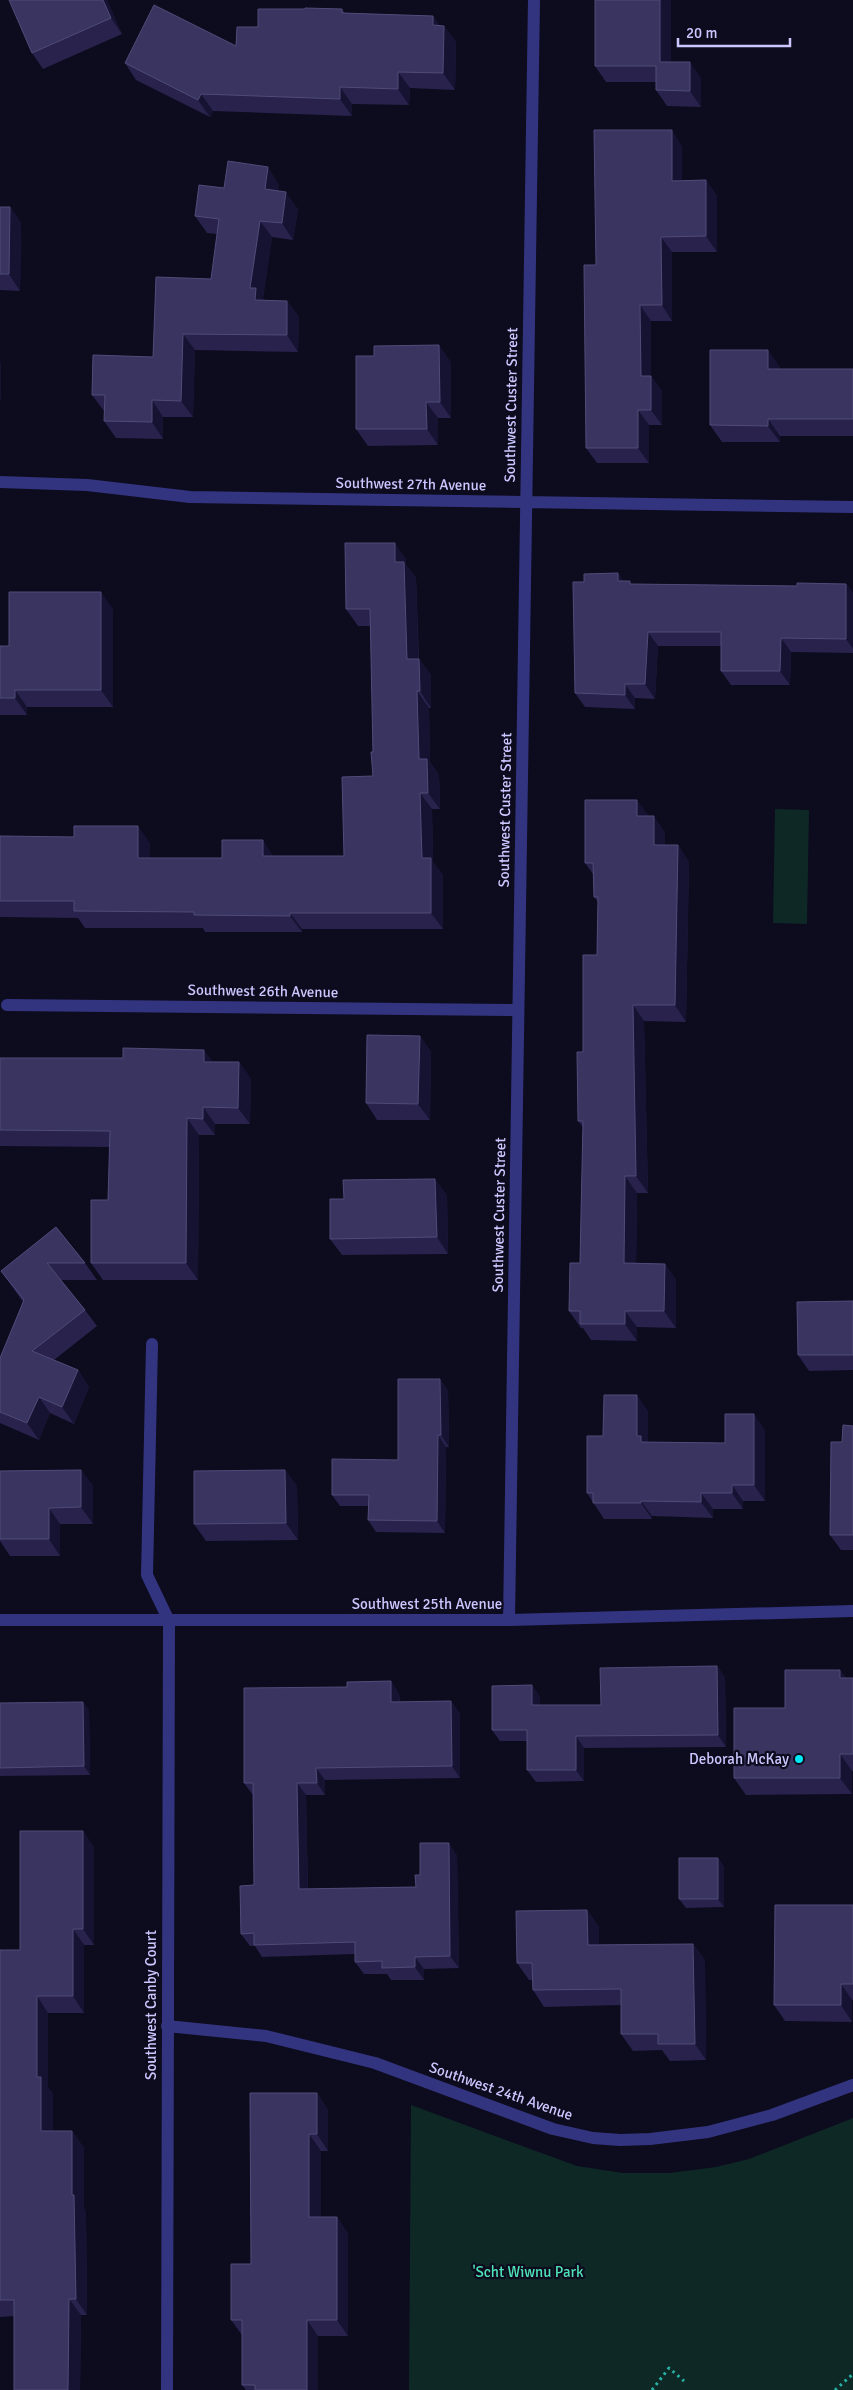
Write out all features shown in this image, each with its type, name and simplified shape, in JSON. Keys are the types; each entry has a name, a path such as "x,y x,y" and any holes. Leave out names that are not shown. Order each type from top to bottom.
{"street":[{"name":"Southwest Custer Street","path":"509,1620 534,0"},
{"name":"Southwest 27th Avenue","path":"0,482 87,485 190,497 853,507"},
{"name":"Southwest 26th Avenue","path":"7,1005 518,1010"},
{"path":"152,1344 147,1575 169,1621"},
{"name":"Southwest 25th Avenue","path":"0,1620 509,1620 853,1611"},
{"name":"Southwest Canby Court","path":"167,2390 169,1621"},
{"name":"Southwest 24th Avenue","path":"167,2026 266,2036 375,2063 553,2129 593,2138 620,2140 650,2139 708,2132 764,2117 853,2085"}],"path":[{"path":"652,2390 669,2368 684,2381"},
{"path":"835,2390 853,2374"}],"green space":[{"path":"775,809 809,810 807,924 773,923"},
{"name":"'Scht Wiwnu Park","path":"411,2105 577,2166 623,2173 670,2173 716,2167 749,2159 853,2118 853,2390 409,2390"}],"building":[{"path":"9,0 103,0 111,18 32,53"},
{"path":"595,0 660,0 660,62 690,62 690,91 656,90 656,66 595,66"},
{"path":"154,5 236,46 237,27 258,27 258,9 342,9 342,13 433,16 433,25 444,26 443,73 398,72 398,89 340,87 340,99 201,94 198,100 125,63"},
{"path":"594,130 672,130 672,181 706,180 706,236 661,237 662,305 640,305 641,376 651,376 651,410 638,410 638,448 586,448 584,265 596,265"},
{"path":"228,161 268,167 265,189 286,192 282,223 260,221 250,288 256,288 255,300 287,301 287,335 183,334 181,401 152,400 152,422 104,421 105,395 92,395 93,355 153,357 156,277 211,279 219,219 195,216 199,185 224,188"},
{"path":"0,207 10,207 9,274 0,274"},
{"path":"439,345 440,402 426,402 427,429 356,429 356,356 374,356 374,346"},
{"path":"710,350 768,350 768,369 853,369 853,419 768,419 768,426 710,425"},
{"path":"345,543 395,543 395,562 404,562 407,659 419,659 420,691 417,691 419,759 427,759 428,793 420,793 422,858 431,858 431,913 290,913 290,916 194,915 194,912 74,911 74,901 0,901 0,836 74,837 74,826 138,826 138,858 222,858 222,840 263,840 263,856 344,856 342,777 373,776 371,752 373,752 370,609 346,609"},
{"path":"618,573 618,581 630,581 630,584 797,586 797,583 846,584 846,639 781,638 780,671 721,671 721,632 648,632 645,684 625,684 625,695 575,693 573,582 584,582 584,574"},
{"path":"9,592 101,592 101,690 15,690 15,698 0,698 0,646 9,646"},
{"path":"585,800 637,800 637,816 654,816 654,845 678,845 675,1005 633,1005 636,1176 625,1176 624,1263 665,1264 664,1311 625,1311 625,1324 580,1324 580,1311 569,1311 570,1263 580,1263 583,1121 578,1121 577,1052 583,1052 583,955 597,955 598,897 594,897 593,863 585,863"},
{"path":"367,1035 420,1036 418,1104 366,1103"},
{"path":"123,1048 204,1050 204,1062 239,1062 238,1108 203,1107 203,1119 187,1118 186,1263 91,1263 91,1200 108,1200 110,1131 0,1130 0,1058 123,1058"},
{"path":"435,1179 437,1237 330,1239 330,1199 344,1199 343,1180"},
{"path":"56,1227 85,1263 47,1263 85,1310 32,1351 78,1370 62,1407 39,1397 27,1423 0,1412 0,1358 24,1300 1,1271"},
{"path":"853,1301 853,1355 798,1355 797,1302"},
{"path":"398,1379 440,1379 441,1435 438,1435 437,1521 368,1520 369,1495 332,1495 332,1459 398,1460"},
{"path":"604,1395 637,1395 637,1436 641,1436 641,1442 725,1443 725,1414 754,1414 754,1485 732,1485 732,1493 701,1493 701,1502 641,1501 641,1503 593,1503 593,1493 587,1493 587,1436 603,1436"},
{"path":"843,1425 853,1426 853,1535 830,1535 831,1442 842,1442"},
{"path":"81,1470 81,1507 49,1508 49,1539 0,1539 0,1471"},
{"path":"285,1470 286,1523 194,1524 194,1471"},
{"path":"717,1666 718,1735 576,1736 576,1770 527,1770 527,1730 492,1730 492,1686 532,1685 532,1705 601,1705 600,1668"},
{"name":"Deborah McKay","path":"785,1670 840,1670 840,1678 853,1678 853,1754 840,1754 840,1778 734,1778 734,1708 785,1708"},
{"path":"391,1681 391,1702 451,1701 452,1766 316,1768 317,1783 297,1783 299,1889 416,1887 415,1875 420,1875 420,1843 449,1843 450,1956 415,1957 415,1967 382,1968 382,1961 355,1962 355,1942 254,1945 254,1933 241,1934 240,1886 254,1885 253,1783 244,1783 244,1688 347,1687 347,1682"},
{"path":"83,1702 84,1766 0,1768 0,1703"},
{"path":"20,1831 83,1831 83,1929 73,1929 73,1996 37,1996 37,2077 41,2077 41,2131 72,2131 72,2195 74,2195 76,2299 69,2299 68,2390 14,2390 14,2300 0,2300 0,1950 20,1950"},
{"path":"679,1858 718,1858 718,1899 679,1899"},
{"path":"775,1905 853,1905 853,1984 841,1984 841,2005 774,2005"},
{"path":"587,1910 588,1945 693,1944 695,2044 658,2044 658,2034 621,2034 621,1989 533,1990 532,1963 517,1963 516,1911"},
{"path":"250,2093 317,2093 317,2134 309,2134 309,2217 337,2217 337,2320 307,2320 307,2390 255,2390 255,2385 242,2385 242,2320 231,2320 231,2264 251,2264"}],"place":[{"name":"Deborah McKay","path":"799,1759"}]}
